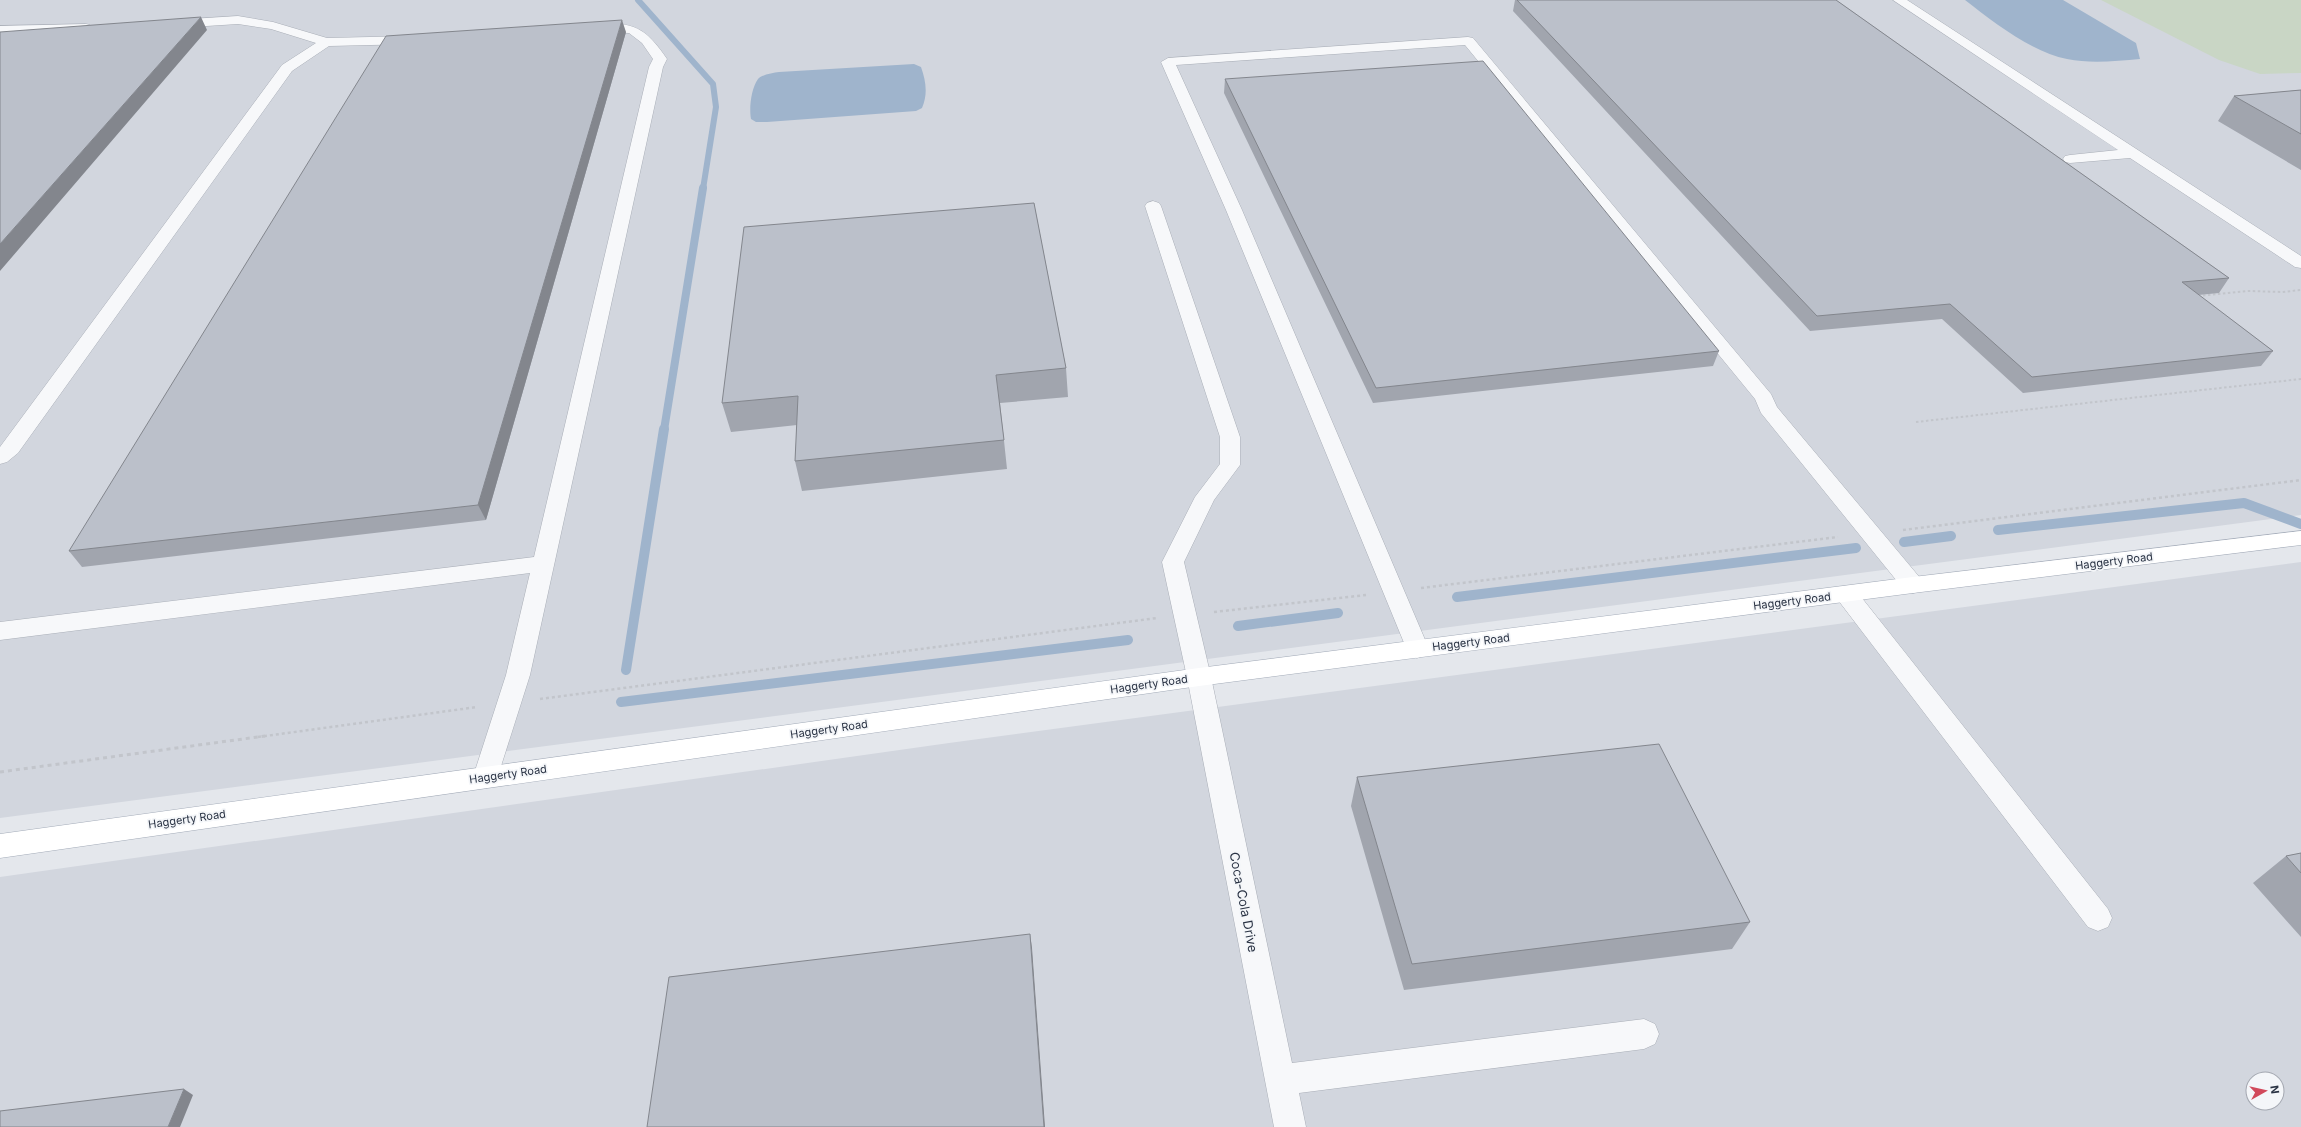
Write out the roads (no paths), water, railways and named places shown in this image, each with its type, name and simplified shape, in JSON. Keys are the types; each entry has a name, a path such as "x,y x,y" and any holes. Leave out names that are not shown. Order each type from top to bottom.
{"main road":[{"name":"Haggerty Road","path":"0,846 1199,677 1913,585 2301,538"}],"street":[{"path":"1899,0 2301,263"},
{"path":"163,25 238,20 273,26 326,42 430,39"},
{"path":"486,777 518,675 654,75 660,59 635,29 624,26 577,29"},
{"path":"0,30 30,28 102,28"},
{"path":"0,457 10,448 287,68 326,42"},
{"path":"1417,649 1234,210 1168,62 1468,42 1764,398 1768,409 1913,585"},
{"path":"2070,159 2132,153"},
{"name":"Coca-Cola Drive","path":"1153,206 1230,437 1230,465 1205,497 1173,562 1199,677 1290,1127"},
{"path":"0,631 542,564"},
{"path":"1846,594 2098,918"},
{"path":"1280,1080 1644,1034"}],"water":[{"path":"1965,0 2063,0 2136,43 2140,59 2104,62 2076,61 2054,55 2040,50 2013,35"},
{"path":"914,64 921,67 926,88 922,108 916,111 767,122 756,122 751,119 750,104 752,93 758,79 765,75 779,72"}],"waterway":[{"path":"638,0 713,84 716,107 703,189"},
{"path":"664,430 703,188"},
{"path":"626,670 664,429"},
{"path":"1998,530 2244,503 2301,524"},
{"path":"1904,542 1951,536"},
{"path":"1457,597 1856,548"},
{"path":"1238,626 1338,613"},
{"path":"621,702 1128,640"}]}
